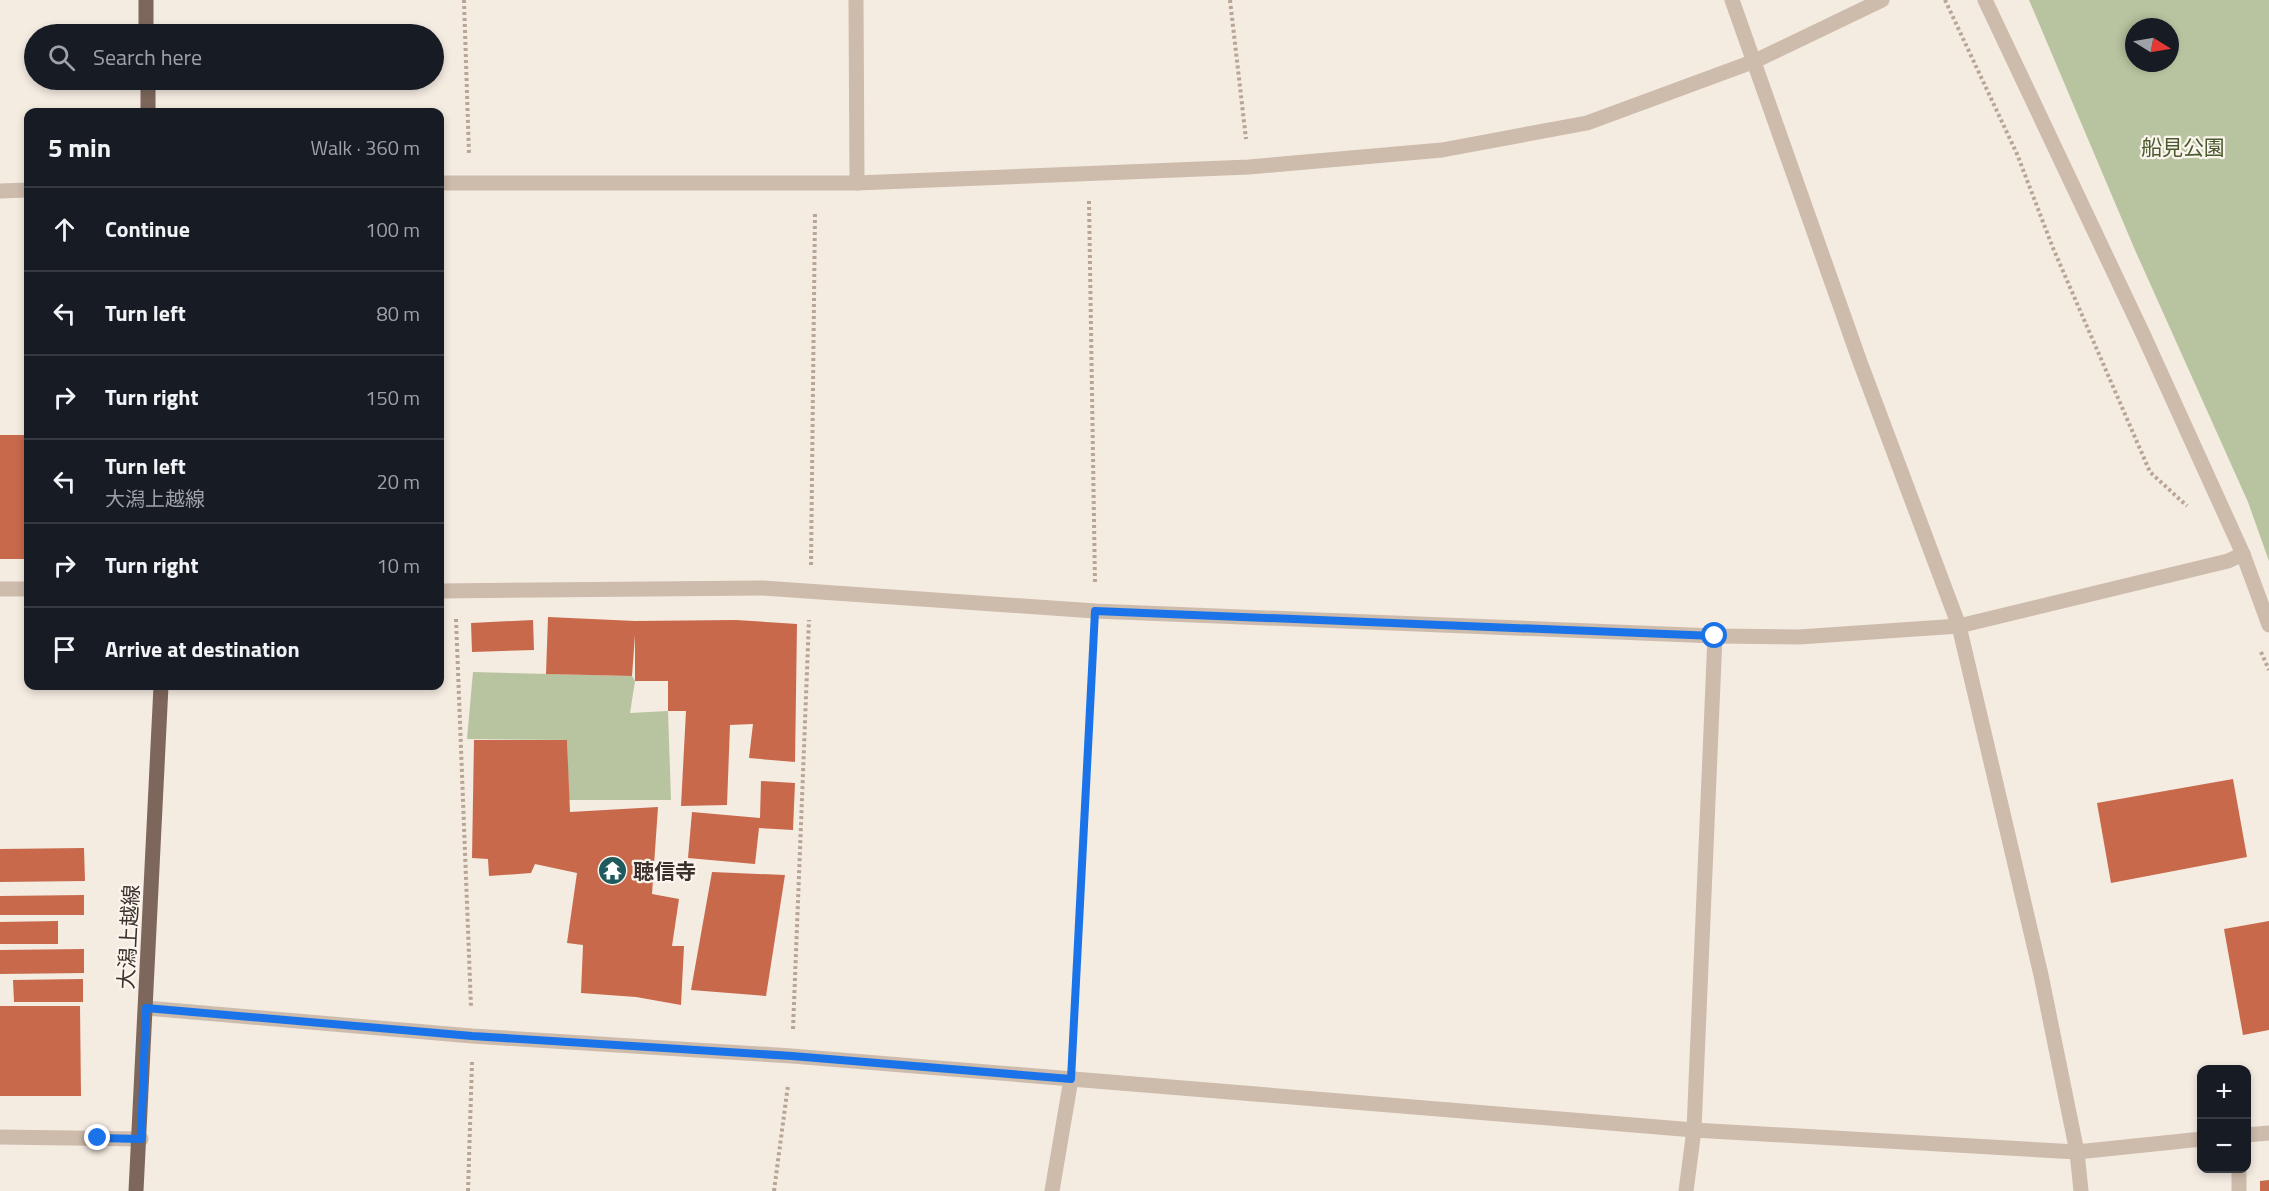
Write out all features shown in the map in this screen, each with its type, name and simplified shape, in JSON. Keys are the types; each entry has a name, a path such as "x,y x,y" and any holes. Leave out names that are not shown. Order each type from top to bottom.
{"main road":[{"path":"146,0 146,24"},
{"path":"147,90 148,108"},
{"name":"大潟上越線","path":"136,1191 141,1139 161,690"}],"street":[{"path":"856,0 857,183"},
{"path":"1732,0 1860,362 1959,626 2041,975 2077,1152 2081,1191"},
{"path":"444,183 857,183 1249,167 1442,150 1587,123 1755,62 1882,0"},
{"path":"1985,0 2143,334 2243,554 2269,625"},
{"path":"0,191 24,190"},
{"path":"447,591 751,588 1095,611 1715,636 1799,637 1959,626 2228,561 2243,554"},
{"path":"0,589 24,589"},
{"path":"1686,1191 1694,1130 1715,636"},
{"path":"146,1008 472,1036 792,1056 1694,1130 2077,1152 2197,1140"},
{"path":"1052,1191 1071,1079"},
{"path":"2251,1135 2269,1133"},
{"path":"0,1137 141,1139"},
{"path":"2239,1173 2239,1191"}],"path":[{"path":"464,0 470,182"},
{"path":"1230,0 1249,167"},
{"path":"1945,0 2017,154 2053,248 2150,472 2192,510"},
{"path":"1071,1079 1095,611 1089,173"},
{"path":"774,1191 792,1056 811,591 815,184"},
{"path":"447,591 472,1036 468,1191"},
{"path":"2260,649 2269,670"}],"green space":[{"name":"船見公園","path":"2029,0 2269,0 2269,561 2248,502 2135,250"},
{"path":"473,672 632,676 635,681 630,713 668,711 671,800 569,800 567,740 467,739"}],"building":[{"path":"0,435 24,435 24,559 0,559"},
{"path":"548,617 635,621 736,620 797,624 795,762 749,758 753,724 730,725 727,805 681,806 686,711 668,711 668,681 635,681 635,635 632,676 546,674"},
{"path":"533,620 534,650 472,652 471,623"},
{"path":"474,740 567,740 570,812 658,807 652,894 679,899 672,946 684,946 681,1005 636,997 581,993 583,945 567,943 577,873 535,864 531,873 489,876 488,859 472,858"},
{"path":"2233,779 2247,857 2111,883 2097,803"},
{"path":"761,781 795,783 793,830 759,828 755,864 688,858 692,812 760,818"},
{"path":"84,848 85,881 0,882 0,849"},
{"path":"712,872 785,875 766,996 691,990"},
{"path":"84,895 84,915 0,915 0,896"},
{"path":"58,921 58,944 0,944 0,922"},
{"path":"2269,921 2269,1030 2243,1035 2224,929"},
{"path":"84,949 84,973 0,974 0,950"},
{"path":"83,979 83,1002 14,1002 13,980"},
{"path":"0,1006 80,1006 81,1096 0,1096"},
{"path":"2269,1180 2269,1191 2260,1191 2260,1181"}],"place":[{"name":"聴信寺","path":"612,871"}],"route":[{"path":"98,1138 141,1139 146,1008 472,1036 792,1056 1071,1079 1095,611 1715,636"}]}
